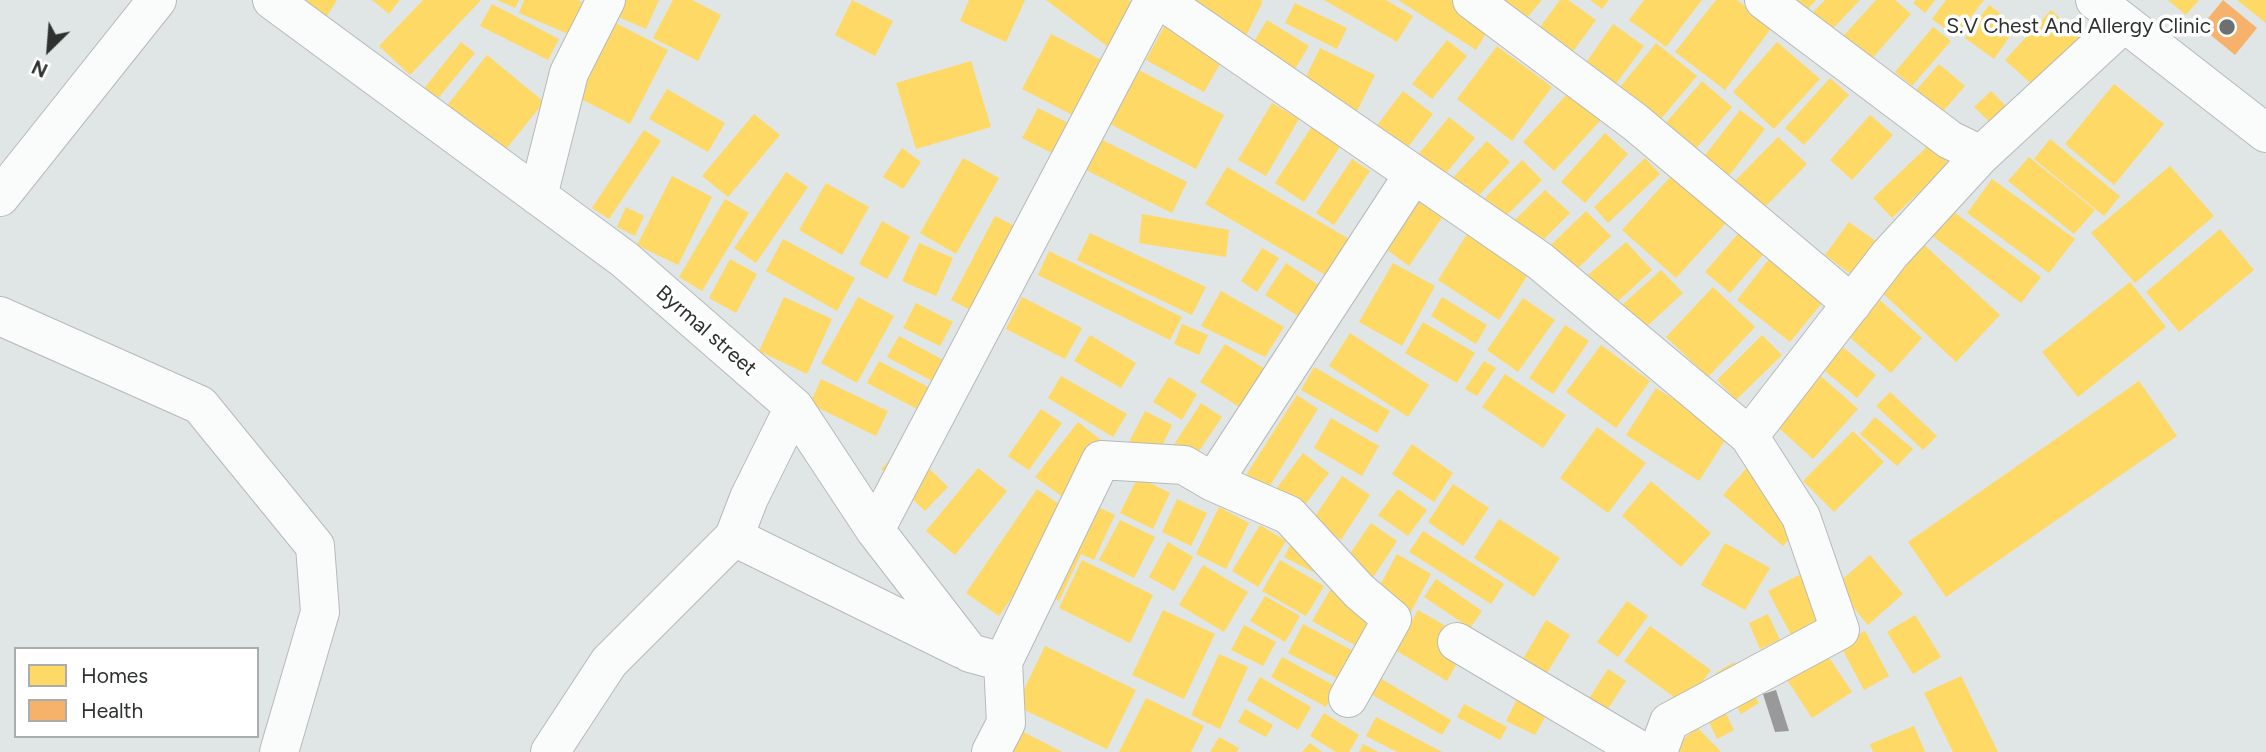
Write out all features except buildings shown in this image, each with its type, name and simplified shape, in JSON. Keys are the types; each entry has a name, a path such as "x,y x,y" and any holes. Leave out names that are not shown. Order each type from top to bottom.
{"street":[{"path":"0,197 157,0"},
{"name":"Byrmal street","path":"272,0 624,259 794,407 875,530 987,658"},
{"path":"538,196 569,73 606,0"},
{"path":"875,530 1154,0"},
{"path":"1161,0 1540,261 1749,436 1801,516 1840,630 1669,722 1658,752"},
{"path":"1472,0 1635,122 1852,304"},
{"path":"1764,0 1950,140 1981,155"},
{"path":"2095,0 2261,121"},
{"path":"1749,436 1890,254 1981,155 2124,23"},
{"path":"1213,482 1413,175"},
{"path":"0,317 200,405 315,546 320,612 279,752"},
{"path":"550,752 609,662 734,537 749,498 794,407"},
{"path":"991,752 1006,723 987,658 1101,460 1184,465 1213,482 1289,515 1359,591 1392,619 1348,698"},
{"path":"734,537 987,658"},
{"path":"1457,642 1643,752"}],"place":[{"name":"S.V Chest And Allergy Clinic","path":"2227,27"}]}
